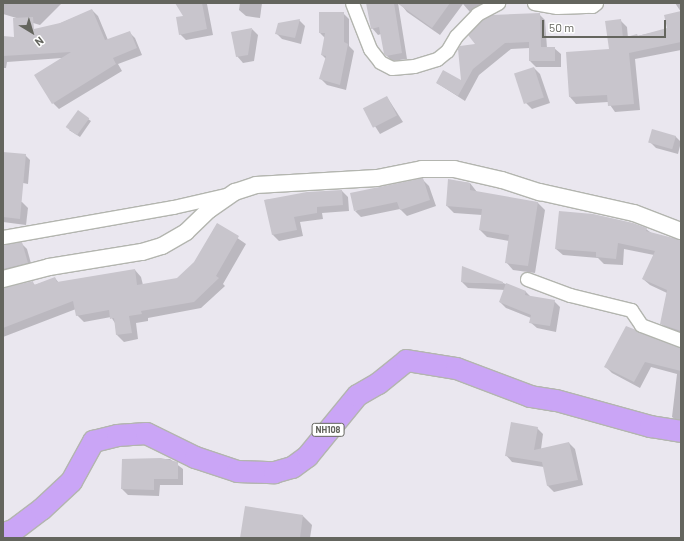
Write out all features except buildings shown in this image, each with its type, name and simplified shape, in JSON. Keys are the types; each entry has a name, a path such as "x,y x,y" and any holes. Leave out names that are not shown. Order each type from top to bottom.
{"highway":[{"name":"NH108","path":"3,533 13,530 42,509 71,481 93,441 117,435 146,433 195,457 237,471 274,472 292,467 311,451 357,395 378,383 406,360 456,368 530,396 556,400 650,426 681,431"}],"street":[{"path":"352,3 370,49 380,62 392,68 414,66 437,59 447,51 456,36 477,14 498,3"},
{"path":"534,3 557,7 592,6 596,3"},
{"path":"3,237 173,207 263,184 335,182 377,178 422,170 454,169 502,180 540,192 634,213 681,232"},
{"path":"3,279 49,267 142,252 162,246 186,232 209,210 235,192"},
{"path":"527,279 570,295 631,310 641,325 681,340"}]}
